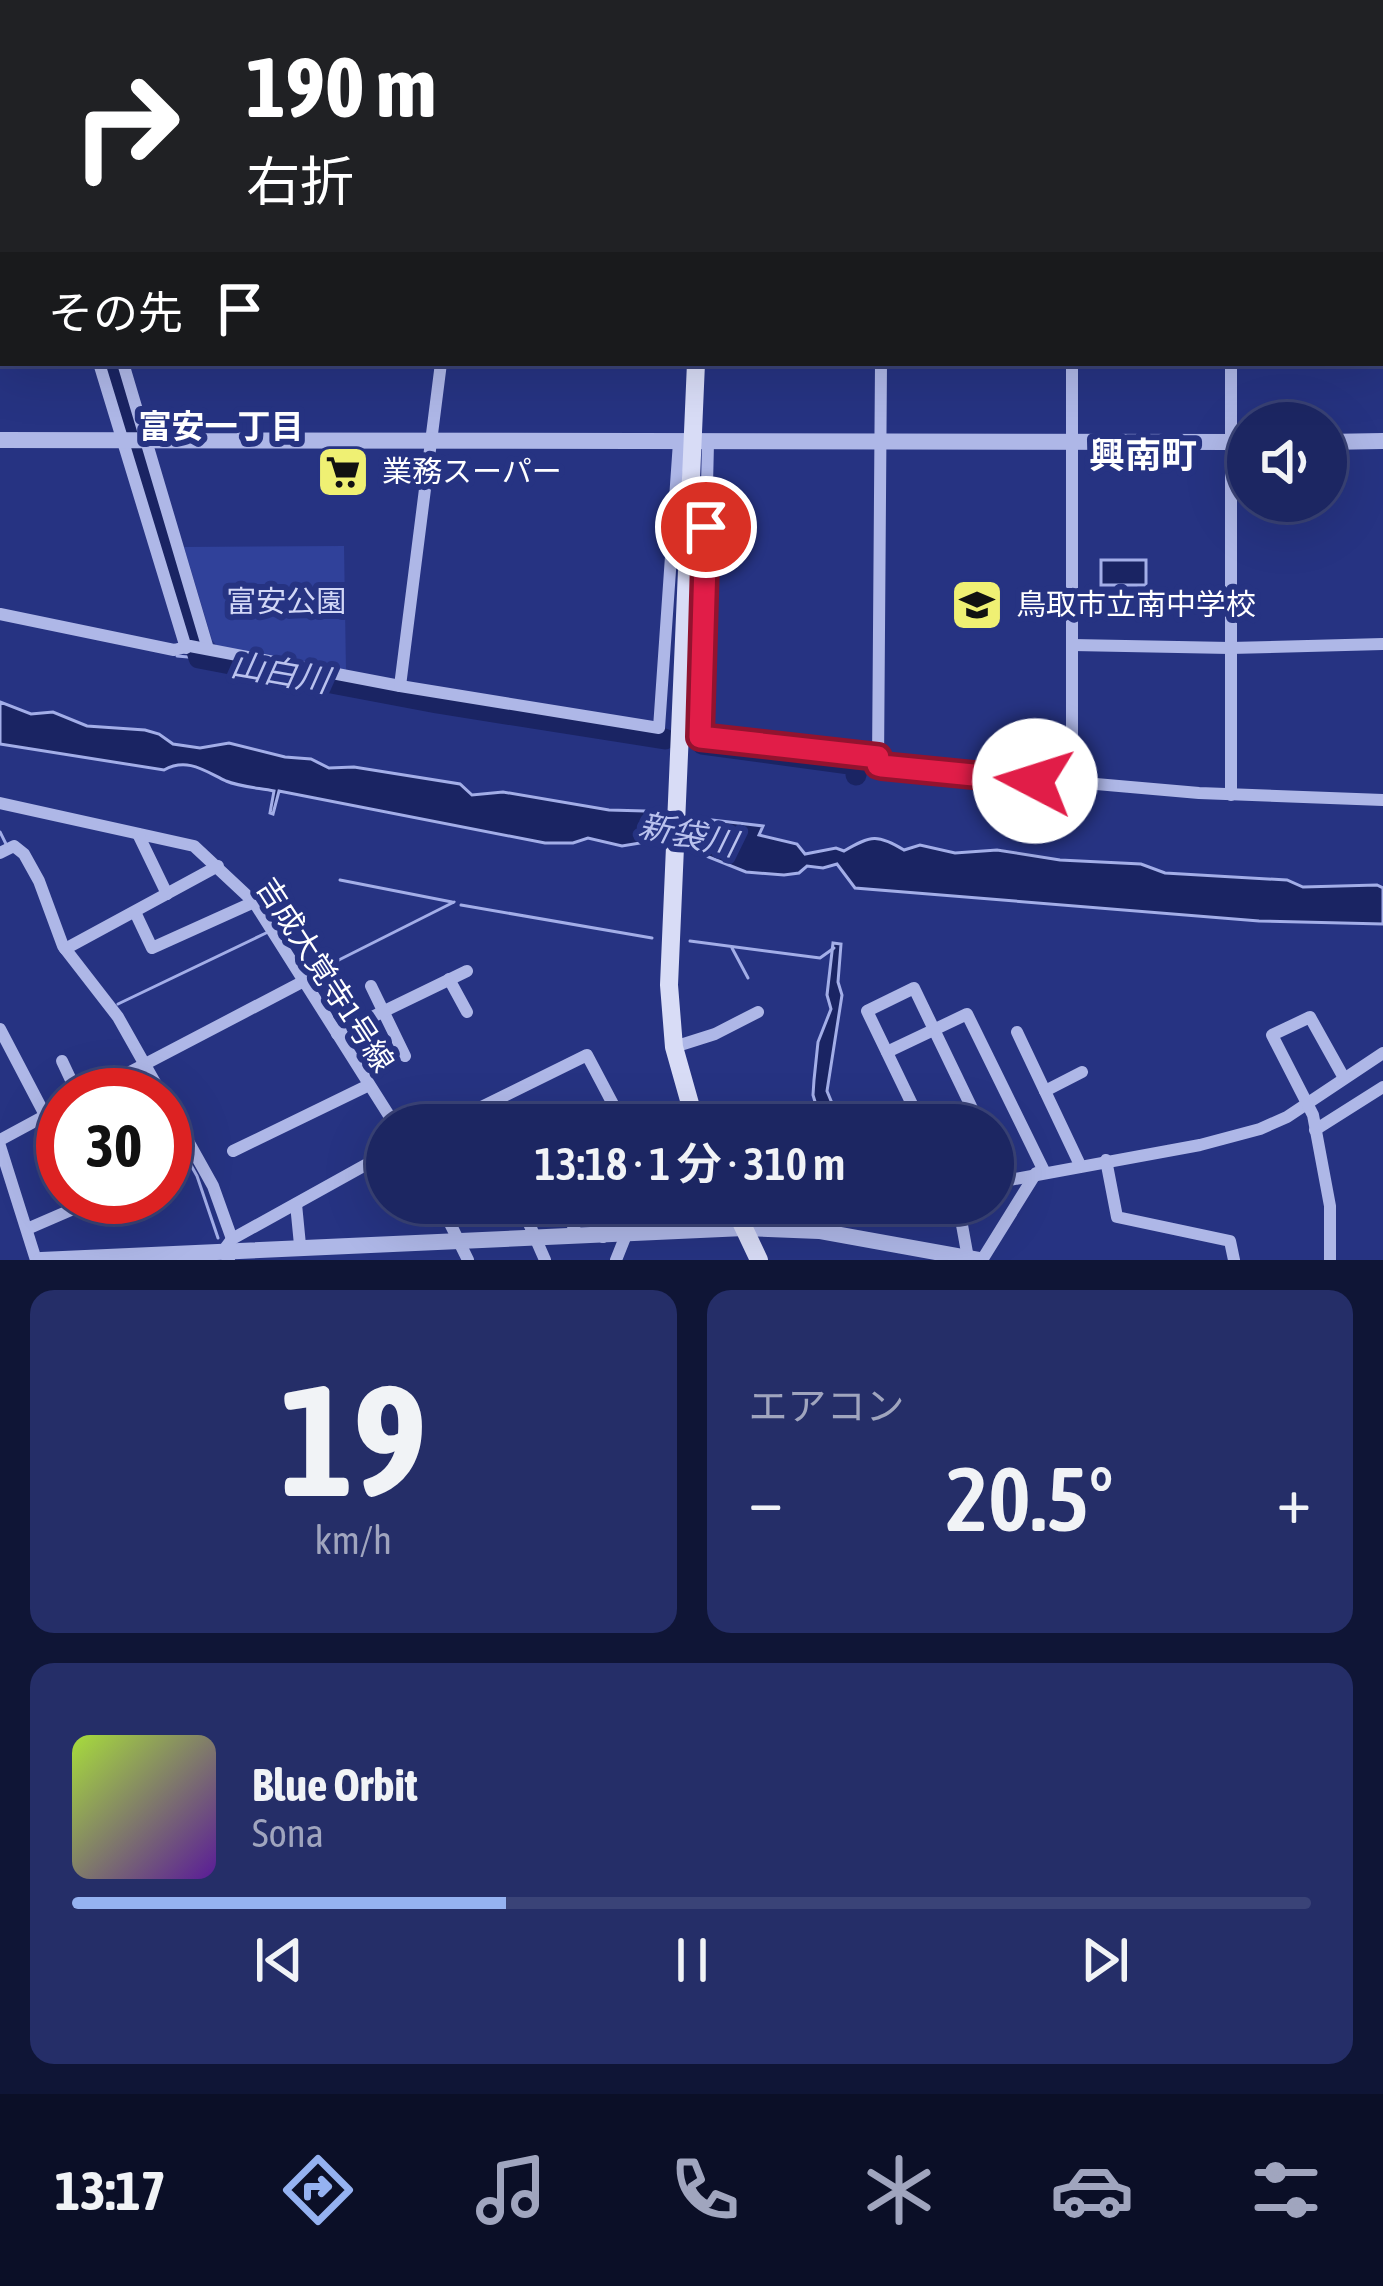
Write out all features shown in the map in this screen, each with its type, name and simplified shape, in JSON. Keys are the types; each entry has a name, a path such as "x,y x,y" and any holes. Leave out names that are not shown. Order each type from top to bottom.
{"main road":[{"path":"690,1104 674,1047 669,985 696,366"},
{"path":"742,1224 759,1260"}],"street":[{"path":"100,366 134,440 196,648"},
{"path":"123,366 134,440 196,648"},
{"path":"400,686 441,366"},
{"path":"881,366 878,765 1072,784 1383,800"},
{"path":"1072,366 1072,784"},
{"path":"1231,366 1235,402"},
{"path":"0,440 1227,442"},
{"path":"1347,442 1383,441"},
{"path":"0,614 174,650 196,648 659,728 694,442"},
{"path":"694,442 700,737 878,757"},
{"path":"1231,795 1230,648 1236,522"},
{"path":"1073,645 1383,644"},
{"name":"吉成大覚寺1号線","path":"0,803 194,846 254,902 381,1104"},
{"path":"138,834 167,894"},
{"path":"0,853 14,846 24,854 65,949 118,1017 149,1068"},
{"path":"65,949 218,866"},
{"path":"135,912 152,948 254,902"},
{"path":"337,1034 467,971"},
{"path":"449,980 467,1012"},
{"path":"139,1068 304,981"},
{"path":"371,986 405,1056"},
{"path":"912,1104 867,1011 914,988 970,1104"},
{"path":"674,1047 715,1034 758,1012"},
{"path":"887,1052 968,1014 1040,1172"},
{"path":"1330,1260 1330,1206 1316,1130 1271,1035 1310,1016 1344,1078"},
{"path":"0,1029 36,1098"},
{"path":"1017,1032 1080,1165"},
{"path":"1014,1178 1200,1145 1260,1129 1383,1053"},
{"path":"489,1104 587,1055 613,1104"},
{"path":"62,1061 66,1068"},
{"path":"1045,1091 1082,1072"},
{"path":"232,1151 369,1085"},
{"path":"1316,1130 1383,1088"},
{"path":"36,1121 0,1143 4,1177 38,1260 228,1250 252,1254 300,1246 383,1251 458,1240 744,1228 799,1229 977,1259"},
{"path":"192,1148 213,1186 228,1250"},
{"path":"1106,1160 1117,1217 1230,1241 1236,1252 1234,1260"},
{"path":"228,1250 296,1204 366,1166"},
{"path":"977,1259 1040,1172"},
{"path":"296,1204 300,1246"},
{"path":"27,1229 39,1224"},
{"path":"450,1224 468,1260"},
{"path":"530,1224 545,1260"},
{"path":"572,1224 578,1237"},
{"path":"597,1224 603,1237"},
{"path":"799,1229 800,1224"},
{"path":"965,1224 977,1259"},
{"path":"616,1260 626,1235"}],"green space":[{"name":"富安公園","path":"344,546 346,672 217,646 212,640 184,547"}],"water":[{"path":"1101,560 1146,560 1146,585 1101,585"},
{"name":"新袋川","path":"0,702 31,714 53,712 87,726 145,730 173,744 200,748 229,743 311,759 329,768 354,767 460,784 472,795 503,792 609,810 645,811 664,824 694,829 704,819 763,826 759,835 797,844 805,854 836,848 844,851 874,838 904,850 920,845 955,853 997,850 1060,860 1141,864 1165,873 1287,880 1303,887 1377,885 1383,888 1383,924 1259,921 855,888 837,864 807,866 799,873 784,875 746,872 664,839 622,846 588,838 545,843 279,791 273,814 274,791 231,783 196,767 164,770 0,744"},
{"path":"833,943 841,944 838,982 842,995 827,1091 832,1104 816,1104 818,1042 831,1009 827,995"}],"waterway":[{"name":"山白川","path":"113,366 199,658 665,739"},
{"path":"177,656 199,658"},
{"name":"山白川","path":"702,744 857,765 856,775"},
{"path":"0,832 6,844"},
{"path":"340,880 452,902"},
{"path":"311,974 454,902"},
{"path":"461,905 652,938"},
{"path":"118,1004 266,933"},
{"path":"690,941 820,958 834,948"},
{"path":"732,948 748,978"},
{"path":"354,1039 367,1060"},
{"path":"192,1167 218,1238"}],"place":[{"name":"業務スーパー","path":"343,472"},
{"name":"鳥取市立南中学校","path":"977,605"}],"district":[{"name":"富安一丁目","path":"221,426"},
{"name":"興南町","path":"1143,455"}],"route":[{"path":"706,527 700,737 878,757 882,766 1035,781"}]}
